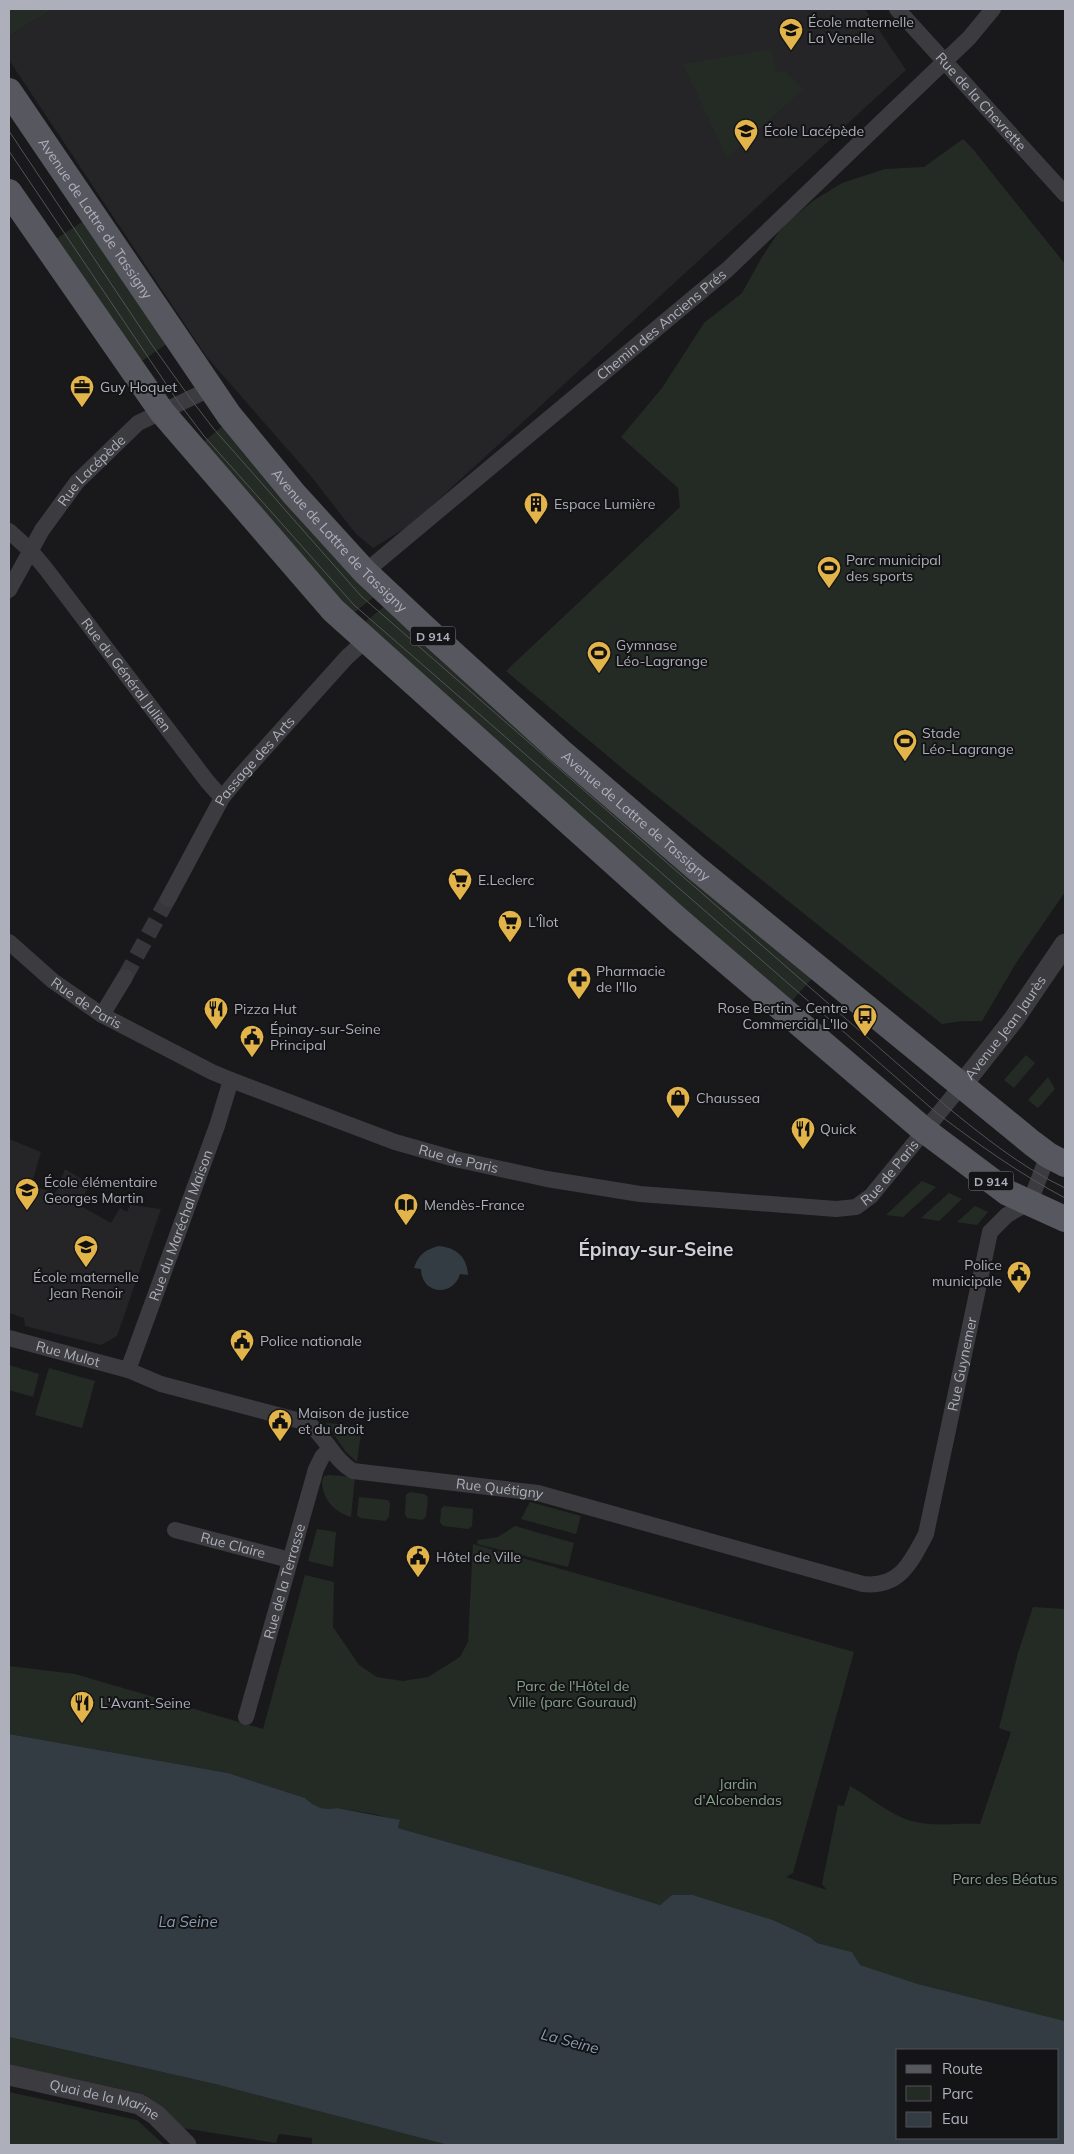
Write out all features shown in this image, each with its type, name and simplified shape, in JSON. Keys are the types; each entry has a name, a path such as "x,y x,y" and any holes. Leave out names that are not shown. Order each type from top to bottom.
{"main road":[{"name":"Avenue de Lattre de Tassigny","path":"9,91 228,415 294,494 365,572 429,632 696,868 962,1085"},
{"name":"D 914","path":"9,192 162,412 333,610 677,919 924,1130 1008,1193 1065,1219"},
{"name":"D 914","path":"962,1085 1056,1159"}],"street":[{"name":"Rue de la Chevrette","path":"898,9 1065,194"},
{"name":"Chemin des Anciens Prés","path":"365,572 728,269 969,38 993,9"},
{"name":"Rue Lacépède","path":"9,590 42,530 76,482 138,423 210,389"},
{"name":"Rue du Général Julien","path":"9,531 31,552 222,798"},
{"name":"Passage des Arts","path":"168,899 222,798 347,658 366,640"},
{"name":"Rue de Paris","path":"9,942 53,981 102,1014 212,1072 231,1080 395,1142 548,1179 640,1194 836,1209 856,1207 871,1196 962,1085"},
{"name":"Avenue Jean Jaurès","path":"962,1085 1014,1019 1065,944"},
{"path":"102,1014 125,977"},
{"name":"Rue du Maréchal Maison","path":"128,1370 217,1126 231,1080"},
{"path":"1030,1202 1056,1159"},
{"name":"Rue Guynemer","path":"890,1582 910,1565 926,1534 990,1232 1007,1215 1030,1202"},
{"name":"Rue Mulot","path":"9,1338 128,1370"},
{"name":"Rue Quétigny","path":"128,1370 161,1384 308,1423 318,1431 338,1459 353,1471 538,1493 863,1584 872,1585 890,1582"},
{"name":"Rue de la Terrasse","path":"246,1717 316,1469 322,1457 330,1448"},
{"name":"Rue Claire","path":"175,1530 290,1560"},
{"name":"Quai de la Marine","path":"9,2075 139,2104 156,2115 186,2145"}],"shaded area":[{"path":"53,9 865,9 906,70 412,524 373,548 356,534 310,475 206,356 9,60 9,36"},
{"name":"École maternelle Jean Renoir","path":"9,1139 41,1152 31,1186 56,1193 65,1169 90,1184 79,1205 111,1223 120,1208 127,1212 130,1205 161,1209 117,1336 101,1345 25,1326 24,1318 9,1313"}],"green space":[{"path":"9,9 53,9 9,36"},
{"path":"772,49 776,72 785,71 803,89 727,158 683,64"},
{"name":"Parc municipal des sports","path":"963,139 1065,264 1065,892 1016,963 982,1021 942,1024 628,773 506,671 680,507 678,488 621,437 662,388 704,323 742,293 778,233 813,201 842,183 885,169 924,167"},
{"path":"85,220 168,343 136,365 53,241"},
{"path":"224,425 375,596 351,615 200,445"},
{"path":"385,606 815,975 791,1002 361,625"},
{"path":"1026,1055 1035,1063 1014,1088 1004,1080"},
{"path":"1048,1077 1055,1089 1038,1108 1028,1100"},
{"path":"922,1181 936,1187 903,1217 886,1215"},
{"path":"949,1193 962,1199 939,1221 921,1218"},
{"path":"975,1206 988,1212 977,1225 957,1222"},
{"path":"9,1365 39,1374 33,1397 9,1390"},
{"path":"49,1368 95,1381 82,1428 35,1415"},
{"path":"326,1423 362,1426 357,1462 346,1452"},
{"path":"324,1476 355,1477 351,1517 340,1512 330,1504 324,1494 322,1481"},
{"path":"410,1492 424,1494 428,1497 426,1517 422,1520 407,1518 405,1514 406,1495"},
{"path":"359,1497 388,1500 390,1504 389,1517 385,1521 360,1518 357,1515"},
{"path":"530,1502 581,1516 576,1534 521,1519"},
{"path":"444,1506 473,1509 472,1526 468,1529 443,1526 440,1522 441,1509"},
{"path":"515,1526 574,1543 568,1567 477,1544 478,1540 498,1537"},
{"path":"317,1529 336,1532 333,1567 308,1561"},
{"path":"473,1544 854,1652 793,1873 786,1877 827,1890 822,1884 838,1805 844,1806 850,1786 889,1811 912,1821 931,1824 980,1824 1011,1732 999,1728 1018,1653 1033,1607 1065,1609 1065,2021 918,1984 859,1965 852,1952 817,1943 810,1937 773,1920 693,1895 672,1895 660,1905 567,1876 398,1828 400,1821 374,1814 337,1808 329,1810 312,1806 305,1798 228,1773 9,1734 9,1666 75,1674 263,1729 305,1575 334,1582 333,1627 359,1665 377,1677 403,1681 428,1677 460,1657 468,1642"},
{"path":"9,2037 215,2084 448,2145 312,2145 312,2138 279,2134 276,2143 182,2128 144,2094 9,2065"},
{"path":"9,2092 137,2120 164,2145 9,2145"}],"water":[{"path":"439,1246 460,1254 466,1263 468,1275 460,1274 456,1282 445,1290 431,1288 422,1277 421,1269 414,1268 423,1253"},
{"name":"La Seine","path":"9,1734 228,1773 305,1798 319,1807 337,1808 400,1820 398,1828 567,1876 660,1905 672,1895 693,1895 773,1920 810,1937 817,1943 852,1952 860,1965 918,1984 1065,2021 1065,2145 448,2145 215,2084 9,2037"}],"tunnel":[{"path":"125,977 168,899"}],"tram line":[{"path":"9,131 152,345 190,398 213,428 361,596 946,1106 988,1140 1018,1161 1065,1188"},
{"path":"9,151 179,403 204,436 354,605 938,1114 1000,1159 1065,1198"}],"place":[{"name":"École maternelle La Venelle","path":"791,51"},
{"name":"École Lacépède","path":"746,152"},
{"name":"Guy Hoquet","path":"82,408"},
{"name":"Espace Lumière","path":"536,525"},
{"name":"Parc municipal des sports","path":"829,589"},
{"name":"Gymnase Léo-Lagrange","path":"599,674"},
{"name":"Stade Léo-Lagrange","path":"905,762"},
{"name":"E.Leclerc","path":"460,901"},
{"name":"L'Îlot","path":"510,943"},
{"name":"Pharmacie de l'Ilo","path":"579,1000"},
{"name":"Pizza Hut","path":"216,1030"},
{"name":"Rose Bertin - Centre Commercial L'Ilo","path":"865,1037"},
{"name":"Épinay-sur-Seine Principal","path":"252,1058"},
{"name":"Chaussea","path":"678,1119"},
{"name":"Quick","path":"803,1150"},
{"name":"École élémentaire Georges Martin","path":"27,1211"},
{"name":"Mendès-France","path":"406,1226"},
{"name":"École maternelle Jean Renoir","path":"86,1268"},
{"name":"Police municipale","path":"1019,1294"},
{"name":"Police nationale","path":"242,1362"},
{"name":"Maison de justice et du droit","path":"280,1442"},
{"name":"Hôtel de Ville","path":"418,1578"},
{"name":"L'Avant-Seine","path":"82,1724"}],"district":[{"name":"Épinay-sur-Seine","path":"656,1249"}],"park label":[{"name":"Parc de l'Hôtel de Ville (parc Gouraud)","path":"573,1694"},
{"name":"Jardin d'Alcobendas","path":"738,1792"},
{"name":"Parc des Béatus","path":"1005,1879"}]}
